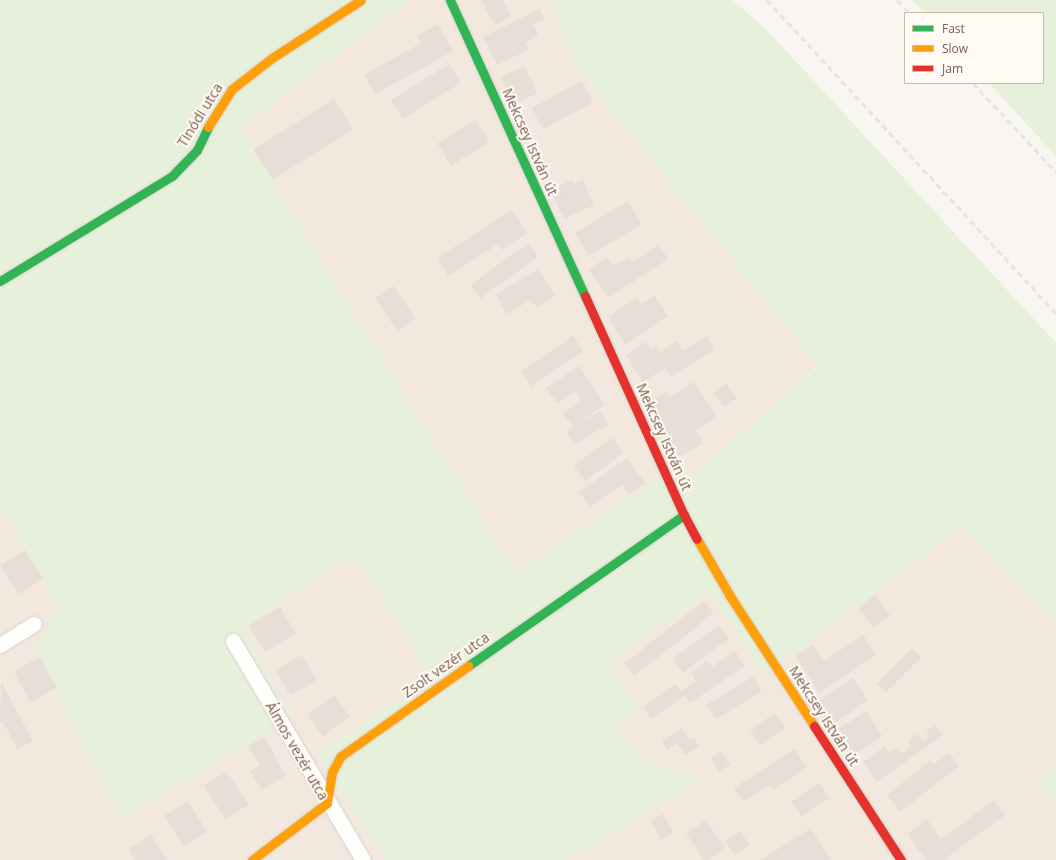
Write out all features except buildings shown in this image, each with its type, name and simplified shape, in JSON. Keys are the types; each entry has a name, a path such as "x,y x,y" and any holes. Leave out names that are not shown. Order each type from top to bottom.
{"street":[{"name":"Tinódi utca","path":"0,281 172,176 197,150 213,116 232,89 272,58 361,0"},
{"name":"Mekcsey István út","path":"450,0 684,515 730,596 901,860"},
{"name":"Zsolt vezér utca","path":"327,803 332,772 341,756 684,515"},
{"path":"0,645 34,624"},
{"name":"Álmos vezér utca","path":"233,641 327,803 362,860"},
{"path":"252,860 327,803"}],"shaded area":[{"path":"410,0 551,0 578,69 818,365 692,477 680,463 516,574 239,129"},
{"path":"0,504 59,607 292,717 240,627 354,555 431,677 318,754 386,860 0,860"},
{"path":"963,526 1056,621 1056,766 1035,783 1056,802 1056,860 566,860 701,780 642,760 615,724 637,711 609,662 710,593 763,675"}],"green space":[{"path":"0,0 410,0 239,129 516,574 680,463 692,477 818,366 578,69 551,0 732,0 765,28 1056,343 1056,621 963,526 763,675 710,593 609,662 637,711 615,724 642,760 701,780 566,860 386,860 318,754 431,676 354,555 240,627 293,717 121,819 34,649 59,607 0,504"},
{"path":"912,0 1056,0 1056,156 990,84 1044,84 1044,12 923,12"},
{"path":"1056,766 1056,802 1035,783"}],"railway":[{"path":"767,0 1056,313"},
{"path":"897,0 908,12"},
{"path":"974,84 1056,172"}],"traffic: fast":[{"path":"450,0 585,296"},
{"path":"0,281 172,176 197,150 208,127"},
{"path":"468,666 684,515"}],"traffic: slow":[{"path":"208,127 232,89 272,58 361,0"},
{"path":"697,539 730,596 814,726"},
{"path":"252,860 327,803 332,772 341,756 468,666"}],"traffic: jam":[{"path":"585,296 684,515 697,539"},
{"path":"814,726 901,860"}]}
